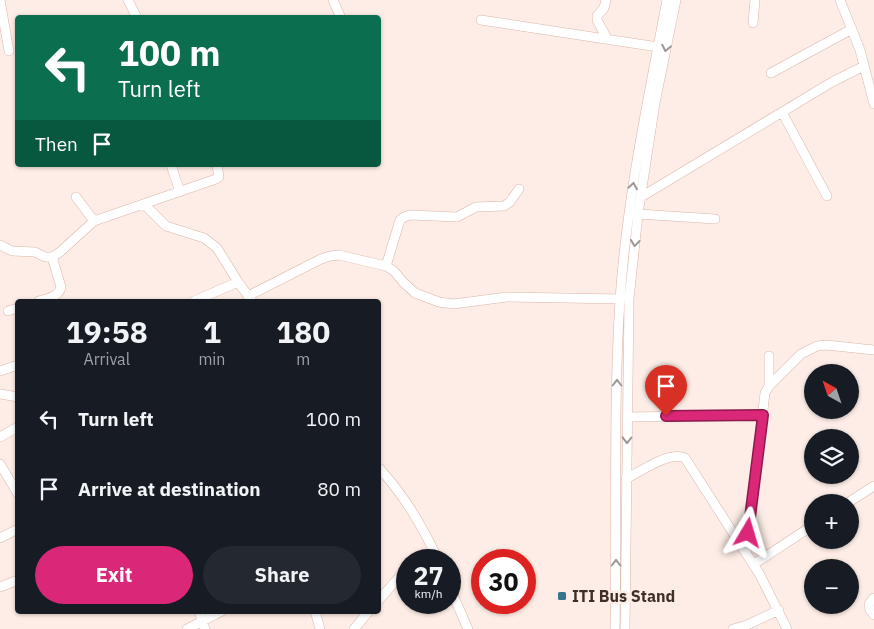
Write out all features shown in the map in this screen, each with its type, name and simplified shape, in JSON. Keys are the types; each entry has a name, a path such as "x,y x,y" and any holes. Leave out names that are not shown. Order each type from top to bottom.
{"street":[{"path":"0,0 9,51"},
{"path":"128,0 135,15"},
{"path":"332,0 340,15"},
{"path":"606,0 604,8 597,16 597,20 608,40"},
{"path":"615,629 617,368 620,299 627,222 640,138 667,0"},
{"path":"625,629 629,299 638,214 655,103 676,0"},
{"path":"753,22 755,0"},
{"path":"840,0 852,29 873,99"},
{"path":"481,20 658,47"},
{"path":"771,73 852,29"},
{"path":"641,197 839,78 864,66"},
{"path":"782,112 827,196"},
{"path":"172,167 180,192"},
{"path":"0,245 12,251 35,252 45,257 52,257 94,221 219,177 217,167"},
{"path":"386,266 400,220 404,216 457,217 476,207 504,206 510,202 519,189"},
{"path":"76,197 94,221"},
{"path":"144,204 166,226 204,238 217,248 250,298 320,259 339,255 386,266 394,271 415,293 439,302 453,304 507,297 620,299"},
{"path":"638,214 715,219"},
{"path":"46,299 56,296 60,292 61,287 52,257"},
{"path":"199,299 238,282"},
{"path":"8,311 15,309"},
{"path":"746,553 765,393 769,386 801,354 816,346 826,345 874,350"},
{"path":"769,356 769,386"},
{"path":"0,371 15,366"},
{"path":"0,394 15,396"},
{"path":"627,417 763,415"},
{"path":"0,437 15,429"},
{"path":"626,479 671,456 679,455 685,458 754,564 787,629"},
{"path":"0,464 15,489"},
{"path":"381,470 396,486 432,549"},
{"path":"859,495 874,486"},
{"path":"0,538 15,530"},
{"path":"754,564 804,531"},
{"path":"0,588 15,581"},
{"path":"381,598 396,581"},
{"path":"874,598 869,604 870,610 874,615"},
{"path":"733,629 747,625 778,610"},
{"path":"461,613 468,629"},
{"path":"187,629 204,625 218,614"},
{"path":"316,614 320,629"},
{"path":"354,629 366,614"}],"place":[{"name":"ITI Bus Stand","path":"562,596"}],"route":[{"path":"666,416 763,415 748,533"}]}
